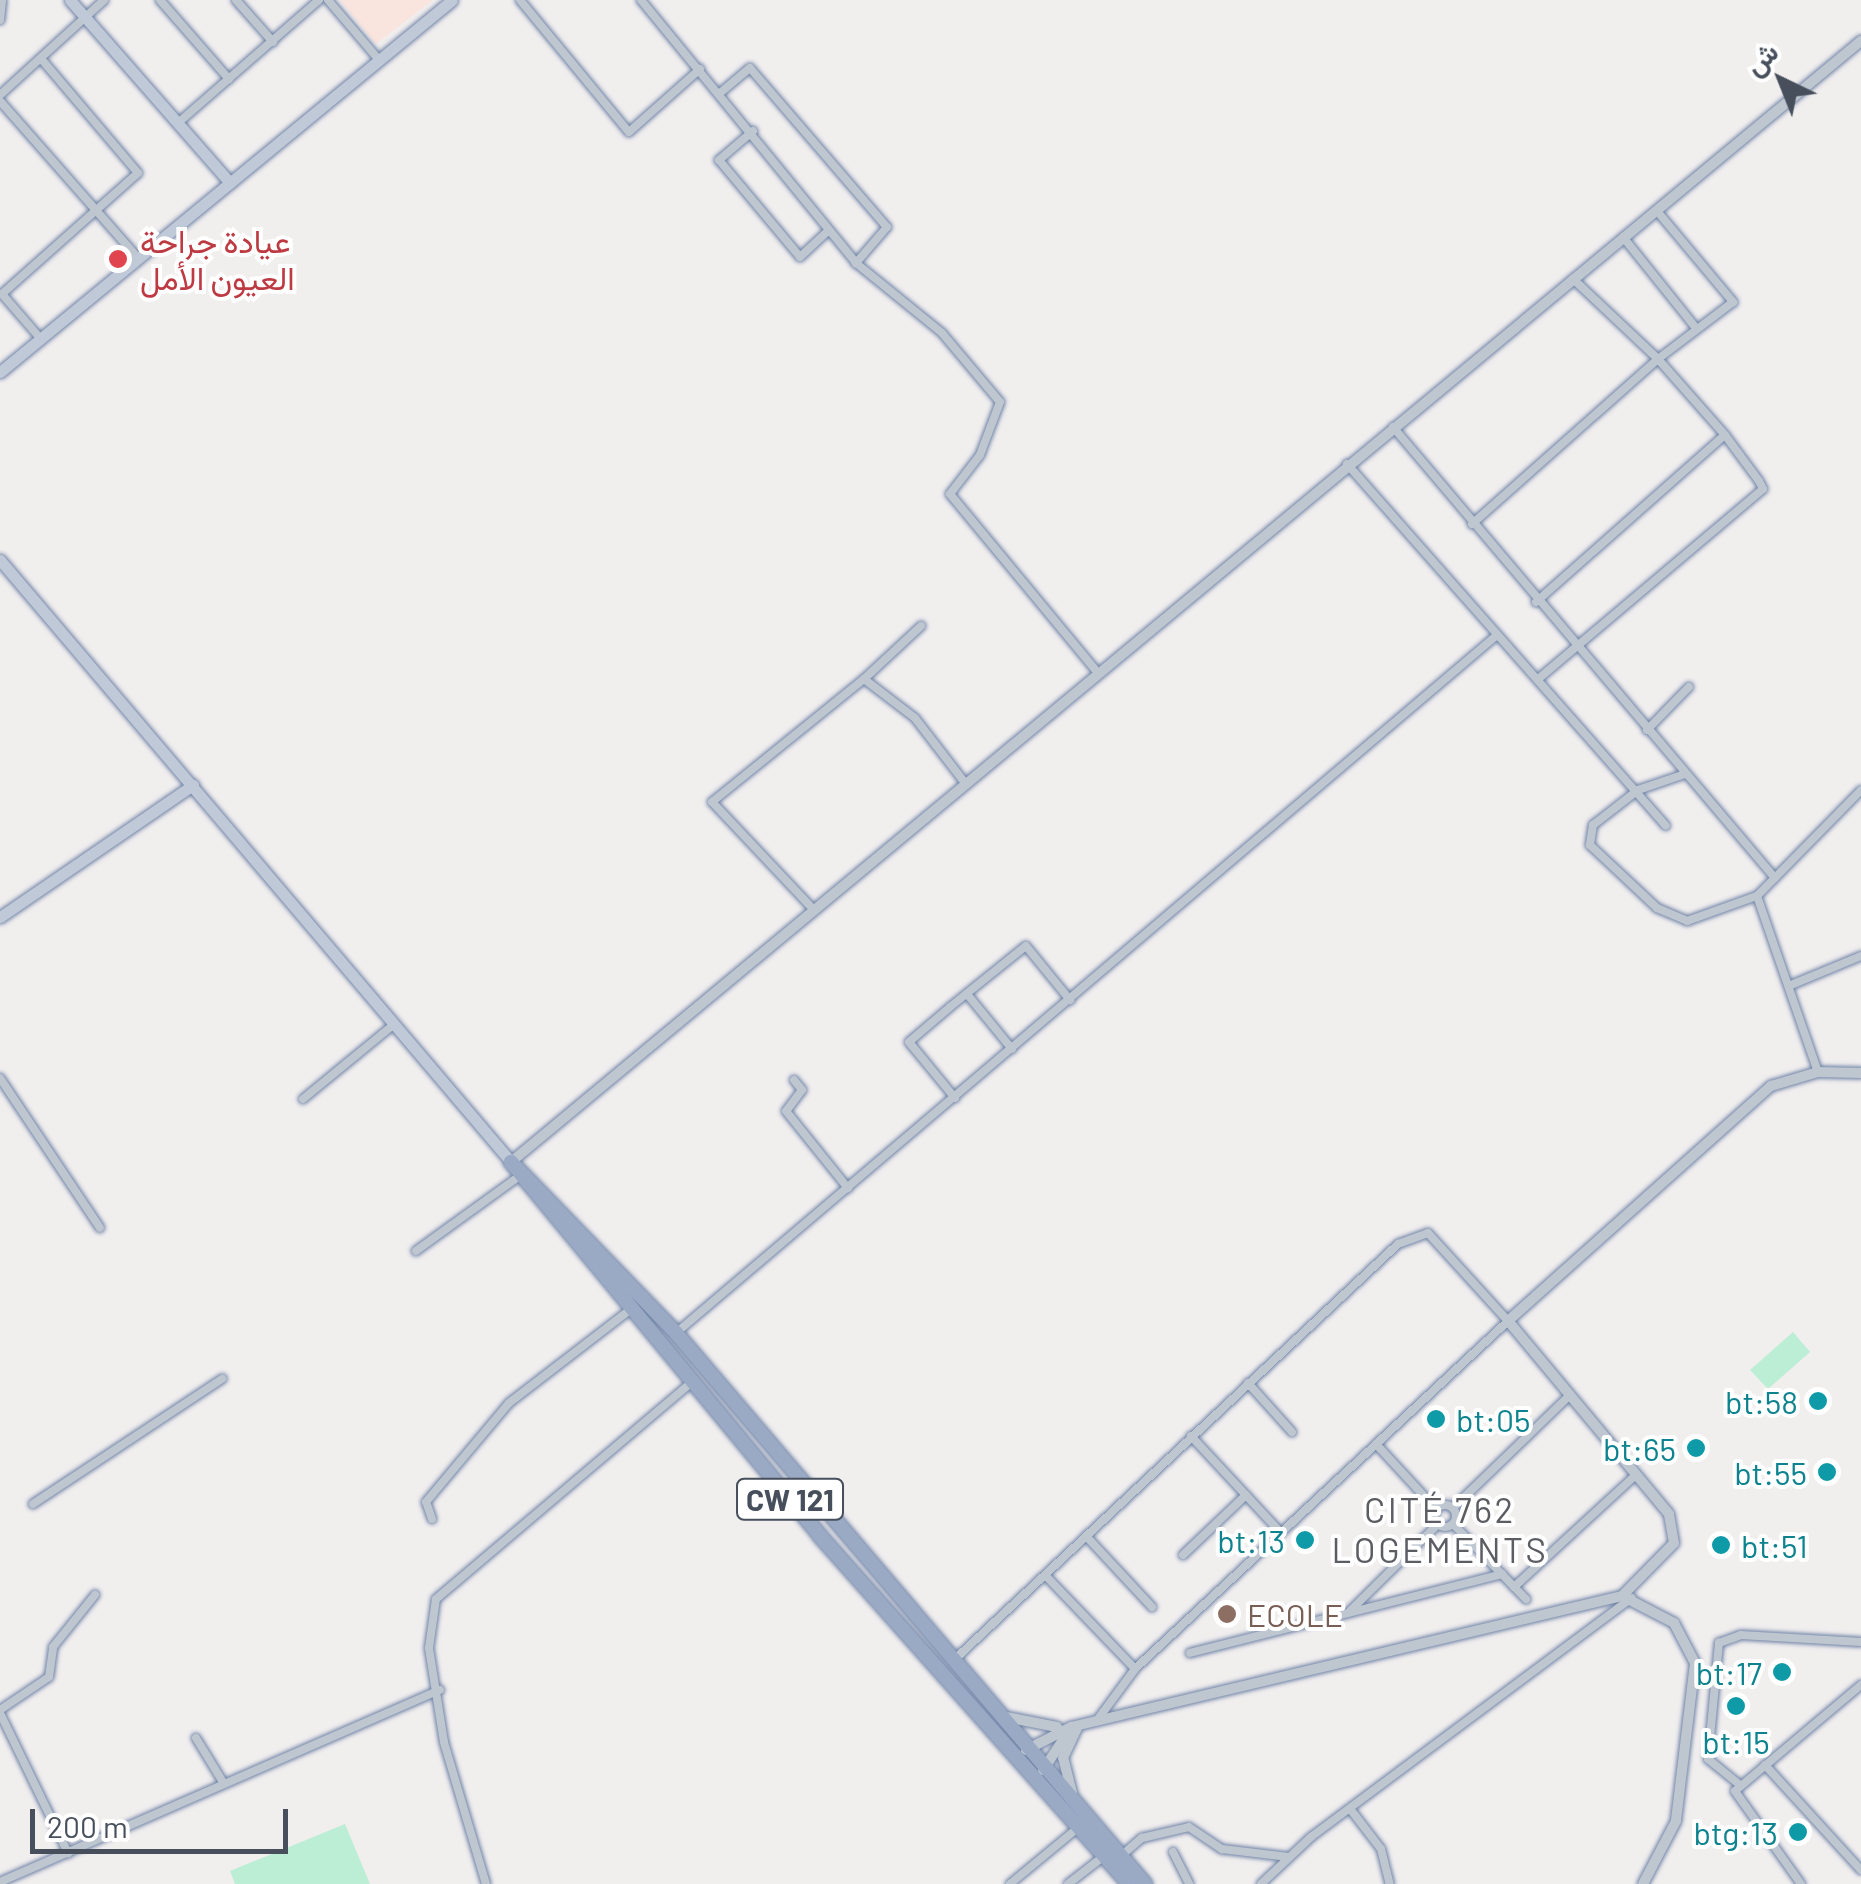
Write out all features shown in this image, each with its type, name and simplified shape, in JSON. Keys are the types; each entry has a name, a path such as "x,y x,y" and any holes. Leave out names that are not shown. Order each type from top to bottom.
{"highway":[{"name":"CW 121","path":"511,1162 518,1178 1015,1760 1128,1884"},
{"path":"511,1162 676,1333 953,1661 1032,1746 1145,1884"}],"main road":[{"path":"70,0 230,183"},
{"path":"0,372 452,0"},
{"name":"CW 121","path":"0,560 511,1162"},
{"path":"0,917 193,785"}],"street":[{"path":"0,20 2,0"},
{"path":"104,0 0,98 138,258"},
{"path":"160,0 229,79"},
{"path":"236,0 273,42"},
{"path":"178,123 319,0"},
{"path":"328,0 379,60"},
{"path":"520,0 628,132 700,69"},
{"path":"641,0 752,131 856,264 942,334 1000,402 980,455 950,494 1098,672"},
{"path":"511,1162 1347,464 1861,42"},
{"path":"40,338 2,294 138,173 42,60"},
{"path":"720,93 750,68 886,227 856,264"},
{"path":"752,131 719,160 800,257 828,231"},
{"path":"1472,524 1658,359 1733,302 1657,210"},
{"path":"1622,238 1696,328"},
{"path":"1539,678 1580,650 1763,489 1724,434 1658,359 1572,279"},
{"path":"1393,427 1536,602 1775,878"},
{"path":"1536,602 1724,434"},
{"path":"1347,464 1666,826"},
{"path":"812,909 712,802 864,679 921,626"},
{"path":"676,1333 1498,635"},
{"path":"864,679 915,718 964,783"},
{"path":"1647,730 1689,686"},
{"path":"1685,774 1638,790 1593,825 1590,845 1657,908 1687,921 1757,896 1861,790"},
{"path":"1757,896 1818,1072"},
{"path":"955,1098 908,1042 1026,946 1070,1000"},
{"path":"1791,985 1861,956"},
{"path":"967,994 1012,1049"},
{"path":"303,1099 393,1025"},
{"path":"1097,1720 1135,1669 1508,1321 1771,1086 1818,1072 1861,1073"},
{"path":"0,1078 100,1228"},
{"path":"794,1080 802,1090 786,1110 848,1188"},
{"path":"416,1251 518,1178"},
{"path":"953,1661 1248,1383 1418,1232 1436,1240 1670,1514 1674,1543 1627,1597 1289,1857 1261,1884"},
{"path":"432,1520 426,1502 510,1403 631,1309"},
{"path":"33,1504 222,1380"},
{"path":"486,1884 444,1742 440,1690 429,1648 436,1599 693,1382"},
{"path":"1248,1383 1292,1432"},
{"path":"1436,1508 1453,1508 1570,1396"},
{"path":"1191,1436 1280,1533"},
{"path":"1376,1444 1436,1508 1437,1525"},
{"path":"1514,1587 1636,1475"},
{"path":"1184,1555 1246,1495"},
{"path":"1453,1508 1453,1524 1526,1600"},
{"path":"1347,1614 1437,1525 1453,1524"},
{"path":"1086,1536 1152,1607"},
{"path":"1045,1574 1135,1669"},
{"path":"1190,1653 1502,1574"},
{"path":"68,1853 0,1712 50,1678 53,1646 96,1595"},
{"path":"1015,1760 1032,1746 1078,1725 1627,1597 1674,1623 1695,1664 1676,1821 1643,1884"},
{"path":"1740,1785 1708,1759 1718,1642 1741,1635 1861,1642"},
{"path":"1801,1884 1736,1799 1740,1785 1861,1685"},
{"path":"0,1882 440,1690"},
{"path":"1002,1714 1078,1725"},
{"path":"1034,1779 1078,1725"},
{"path":"1074,1802 1063,1758 1078,1725"},
{"path":"196,1738 223,1782"},
{"path":"1765,1765 1861,1870"},
{"path":"1350,1810 1380,1848 1390,1884"},
{"path":"1010,1884 1079,1827"},
{"path":"1120,1856 1142,1838 1189,1827 1226,1850 1289,1857"},
{"path":"1173,1852 1189,1884"},
{"path":"1068,1884 1104,1856"},
{"path":"1270,1875 1279,1884"}],"shaded area":[{"path":"340,0 433,0 376,44"}],"green space":[{"path":"1793,1332 1810,1352 1768,1389 1750,1370"},
{"path":"345,1824 370,1884 235,1884 230,1871"}],"place":[{"name":"عيادة جراحة العيون الأمل","path":"118,259"},
{"name":"bt:58","path":"1818,1401"},
{"name":"bt:05","path":"1436,1419"},
{"name":"bt:65","path":"1696,1448"},
{"name":"bt:55","path":"1827,1472"},
{"name":"bt:13","path":"1305,1540"},
{"name":"bt:51","path":"1721,1545"},
{"name":"ECOLE","path":"1227,1614"},
{"name":"bt:17","path":"1782,1672"},
{"name":"bt:15","path":"1736,1706"},
{"name":"btg:13","path":"1798,1832"}],"district":[{"name":"CITÉ 762 LOGEMENTS","path":"1440,1529"}]}
